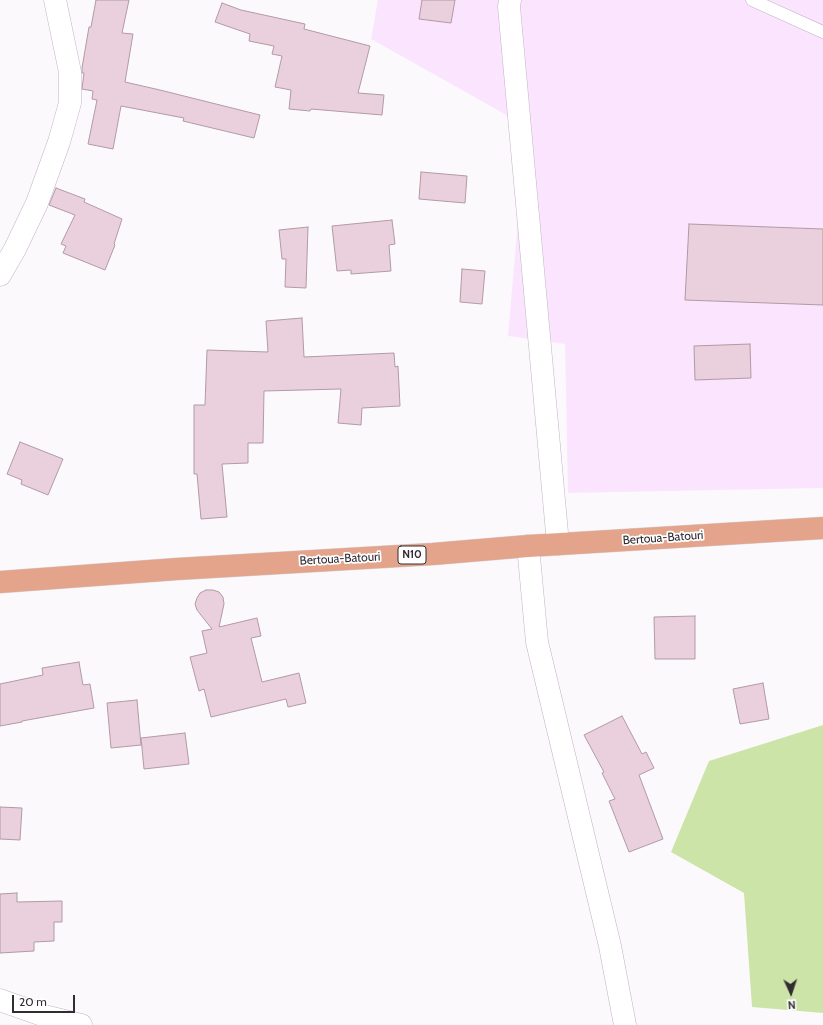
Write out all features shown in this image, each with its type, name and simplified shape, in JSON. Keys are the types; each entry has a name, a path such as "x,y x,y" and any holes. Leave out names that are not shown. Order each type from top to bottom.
{"highway":[{"name":"Bertoua-Batouri","path":"0,582 177,568 425,554 558,544 823,528"}],"street":[{"path":"0,275 15,249 37,203 59,142 70,103 70,72 56,0"},
{"path":"510,0 509,7 558,544"},
{"path":"528,546 537,642 610,946 625,1025"},
{"path":"0,1000 48,1017 81,1025"}],"lane":[{"path":"752,0 823,32"}],"shaded area":[{"path":"378,0 823,0 823,488 568,493 565,344 508,336 526,126 371,39"}],"green space":[{"path":"823,725 823,1013 752,1007 744,893 671,852 709,761"}],"building":[{"path":"96,0 129,0 122,33 133,34 125,82 260,115 254,138 183,121 184,118 121,106 113,149 88,144 97,100 92,99 93,91 82,89 84,73 82,73 82,68 89,27 91,27"},
{"path":"422,0 455,0 451,23 419,19"},
{"path":"222,3 241,10 305,24 304,29 370,46 358,93 384,95 382,115 311,109 310,111 289,109 291,90 275,87 282,56 272,54 274,46 249,41 250,34 215,22"},
{"path":"421,172 467,176 465,203 419,199"},
{"path":"56,188 85,199 84,202 122,219 114,244 115,245 105,270 63,253 66,246 61,244 75,215 49,205"},
{"path":"392,220 395,244 389,245 391,271 351,274 351,270 337,271 332,226"},
{"path":"689,224 823,229 823,305 685,300"},
{"path":"308,227 306,288 285,287 286,259 282,259 279,230"},
{"path":"462,269 485,271 482,304 460,302"},
{"path":"302,318 304,357 394,353 395,367 398,366 400,406 362,408 361,425 338,423 341,389 264,391 263,443 248,443 248,463 222,464 227,517 201,519 197,474 194,474 194,405 205,405 207,350 268,352 266,321"},
{"path":"750,344 751,378 695,380 694,346"},
{"path":"20,442 63,459 48,495 21,484 22,480 7,474"},
{"path":"206,590 219,592 223,597 224,604 219,627 257,618 261,636 251,638 262,682 299,673 306,703 288,707 286,699 211,717 204,689 199,691 190,657 207,653 202,631 212,629 197,610 195,604 200,593"},
{"path":"695,616 695,659 655,659 654,617"},
{"path":"79,662 83,685 90,684 94,708 0,726 0,684 43,675 42,668"},
{"path":"763,683 769,719 740,724 733,689"},
{"path":"137,700 141,745 111,748 107,703"},
{"path":"622,716 642,754 646,752 654,768 639,775 663,839 629,852 609,801 615,799 602,773 604,772 584,735"},
{"path":"185,733 189,764 144,769 141,738"},
{"path":"0,807 22,808 20,840 0,839"},
{"path":"17,893 17,902 62,901 62,922 54,922 54,941 34,942 34,951 0,953 0,894"}]}
